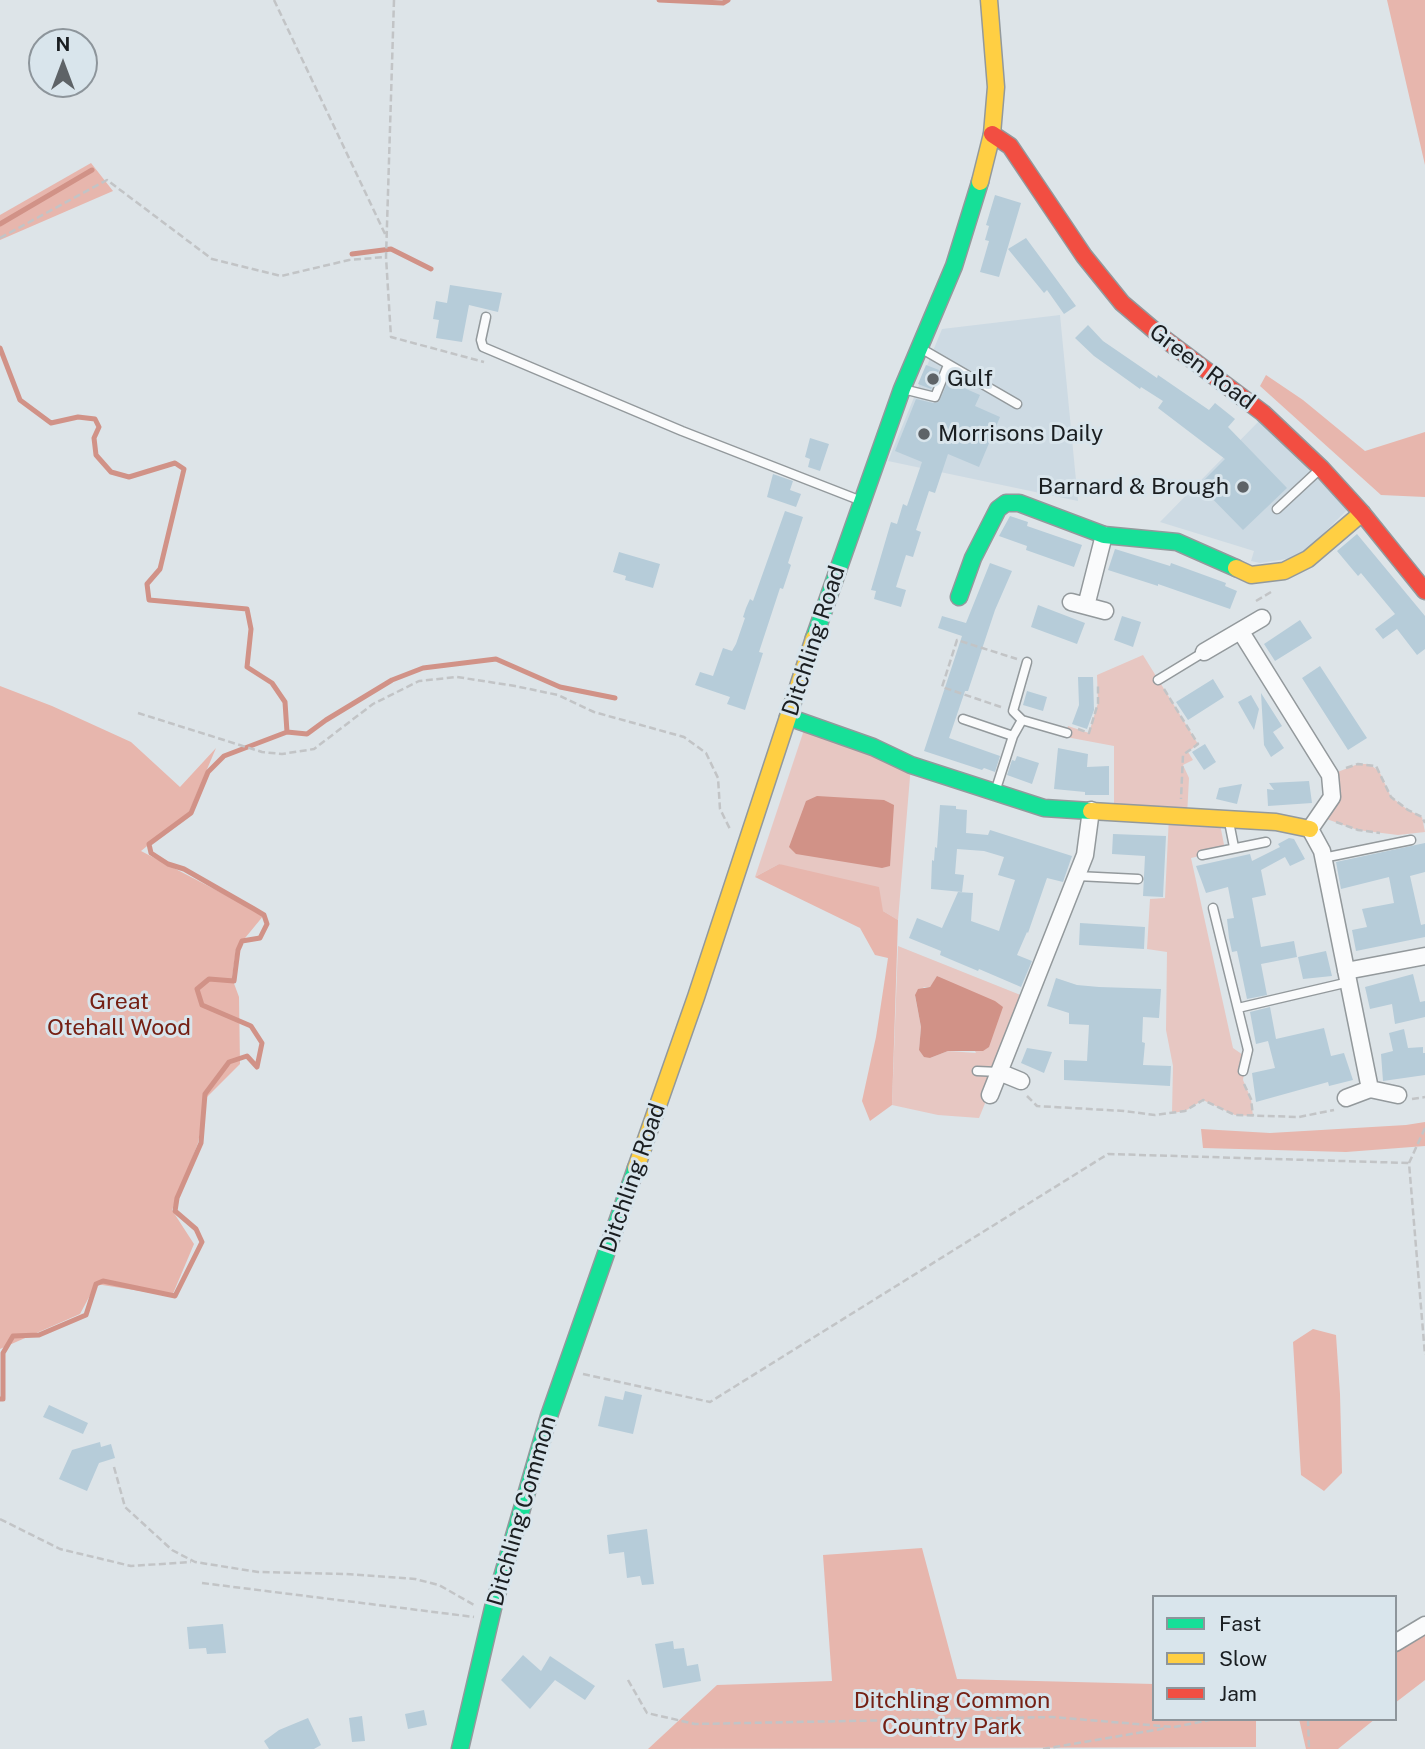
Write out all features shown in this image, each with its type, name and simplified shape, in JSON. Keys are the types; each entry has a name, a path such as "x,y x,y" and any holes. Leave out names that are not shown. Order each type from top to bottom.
{"main road":[{"name":"Ditchling Road","path":"598,1277 696,998 825,603 902,388 954,265 980,183 992,134 996,87 989,0"},
{"name":"Green Road","path":"992,134 1010,146 1084,256 1122,303 1263,413 1321,468 1362,513 1425,591"},
{"path":"960,597 973,558 998,509 1006,503 1019,503 1104,535 1177,542 1251,575 1284,571 1308,559 1362,513"},
{"path":"788,717 873,747 911,765 1044,808 1314,823"},
{"name":"Ditchling Common","path":"460,1749 491,1617 549,1416 598,1277"}],"street":[{"path":"1104,535 1079,604 1105,611"},
{"path":"1204,652 1262,618"},
{"path":"1241,632 1330,775 1332,796 1314,823 1324,858 1370,1089"},
{"path":"990,1095 1085,855 1091,810"},
{"path":"1348,976 1425,956"},
{"path":"999,1072 1021,1081"},
{"path":"1341,1103 1370,1089 1400,1098"},
{"path":"1397,1642 1425,1625"}],"lane":[{"path":"486,317 481,340 483,347 682,431 862,501"},
{"path":"919,347 1017,404"},
{"path":"902,388 935,397 948,365"},
{"path":"1277,509 1321,468"},
{"path":"1158,680 1204,652"},
{"path":"1027,662 1013,711 1022,720 1062,732"},
{"path":"963,719 1013,736"},
{"path":"995,792 1013,736 1022,720"},
{"path":"1228,819 1234,848"},
{"path":"1324,858 1412,840"},
{"path":"1202,855 1266,842"},
{"path":"1077,876 1139,879"},
{"path":"1213,908 1248,1050 1244,1071"},
{"path":"1238,1008 1348,976"},
{"path":"977,1071 999,1072"}],"path":[{"path":"274,0 387,239"},
{"path":"394,0 386,257 391,337 491,364 499,353"},
{"path":"0,238 107,180 212,259 281,275 349,260 386,257"},
{"path":"1262,618 1253,604 1284,583 1284,571"},
{"path":"1013,711 942,687 957,640 1027,662"},
{"path":"138,713 262,752 282,754 314,749 373,704 419,681 457,677 558,695 594,712 684,737 706,753 718,779 720,809 734,837 747,841"},
{"path":"1158,680 1198,744 1184,755 1180,816"},
{"path":"1062,732 1061,723 1089,733 1098,703 1098,687"},
{"path":"1330,775 1358,764 1376,766 1391,797 1422,817 1425,823"},
{"path":"1314,823 1385,833"},
{"path":"1244,1071 1243,1080 1251,1099 1253,1116"},
{"path":"1021,1081 1023,1092 1037,1106 1155,1115 1185,1111 1203,1100 1235,1115 1253,1116 1299,1117 1341,1103"},
{"path":"1400,1098 1425,1097"},
{"path":"1425,1128 1409,1163 1425,1354"},
{"path":"565,1370 710,1402 1108,1154 1409,1163"},
{"path":"114,1467 125,1507 172,1550 195,1562"},
{"path":"0,1519 60,1549 131,1566 195,1562 258,1572 415,1578 439,1586 491,1617"},
{"path":"202,1583 491,1617"},
{"path":"628,1680 647,1713 695,1724 1052,1717 1173,1727"},
{"path":"1043,1749 1204,1721"},
{"path":"1308,1721 1309,1749"}],"shaded area":[{"path":"1060,315 1078,501 888,461 942,329"},
{"path":"1259,421 1348,509 1300,557 1260,563 1251,561 1254,551 1160,522"},
{"path":"1143,655 1198,744 1188,752 1193,760 1183,765 1189,778 1187,816 1219,819 1225,850 1191,858 1233,1048 1246,1057 1243,1080 1251,1099 1253,1116 1235,1115 1203,1100 1185,1111 1172,1113 1173,1066 1166,1030 1167,952 1147,949 1150,899 1165,898 1169,816 1114,812 1114,746 1066,737 1068,726 1089,733 1098,703 1097,675"},
{"path":"806,724 911,765 898,920 779,864 755,877"},
{"path":"1358,764 1369,764 1379,771 1391,797 1422,817 1425,832 1398,835 1358,830 1318,816 1330,775"},
{"path":"817,796 884,800 894,805 890,866 882,868 796,854 789,847 806,801"},
{"path":"898,946 1028,998 979,1118 938,1115 892,1105","holes":["938,976 976,1053 948,1051 930,1058 919,1050 921,1027 915,996 924,987 930,987"]},
{"path":"937,976 1003,1007 989,1047 983,1051 948,1051 930,1058 924,1057 919,1050 921,1027 915,995 918,989 930,987"}],"green space":[{"path":"1387,0 1425,0 1425,165"},
{"path":"91,163 113,191 0,240 0,215"},
{"path":"1266,375 1303,400 1365,451 1425,432 1425,497 1381,495 1260,386"},
{"name":"Great Otehall Wood","path":"0,686 131,742 180,787 216,748 189,812 141,851 264,915 236,949 232,978 239,997 240,1064 206,1098 198,1143 172,1210 194,1244 172,1296 96,1284 80,1314 0,1349"},
{"path":"779,864 879,887 883,911 898,920 892,1105 870,1121 862,1101 876,1037 888,958 875,955 860,928 755,877"},
{"path":"1425,1122 1425,1146 1346,1152 1203,1148 1201,1129 1270,1133"},
{"path":"1313,1329 1336,1335 1342,1473 1324,1491 1301,1475 1293,1342"},
{"name":"Ditchling Common Country Park","path":"922,1548 957,1679 1152,1684 1152,1721 1256,1721 1256,1747 648,1749 717,1685 832,1681 823,1555"},
{"path":"1425,1626 1425,1680 1397,1701 1397,1651"},
{"path":"1299,1721 1373,1721 1338,1749 1306,1749"}],"building":[{"path":"995,195 1021,203 999,277 980,272 989,241 985,240 989,226 986,225"},
{"path":"1026,238 1076,306 1064,314 1047,290 1044,293 1008,249"},
{"path":"450,285 502,293 498,312 469,305 462,342 436,338 439,320 433,319 436,301 447,303"},
{"path":"1088,325 1103,341 1157,378 1158,375 1209,410 1215,403 1235,419 1228,427 1287,488 1243,530 1199,485 1225,459 1158,408 1163,401 1141,387 1140,389 1094,356 1075,338"},
{"path":"926,365 939,370 931,389 918,384"},
{"path":"948,381 980,395 975,406 1000,417 979,467 948,454 935,493 929,491 916,530 921,532 913,557 906,555 896,587 906,590 901,607 874,599 876,591 871,590 891,522 897,524 903,504 907,506 922,462 895,451 916,399 939,402"},
{"path":"810,438 829,444 820,471 808,467 810,459 805,457"},
{"path":"773,474 793,481 790,490 801,494 796,507 767,497"},
{"path":"785,511 803,517 788,563 791,565 783,589 780,588 759,652 763,653 745,710 727,704 730,697 695,685 700,672 713,676 723,648 732,651 736,644 746,608 750,599 753,601"},
{"path":"1010,516 1028,522 1027,526 1082,545 1074,567 1026,550 1027,546 999,536"},
{"path":"1357,534 1425,616 1425,649 1417,655 1397,629 1383,639 1375,629 1395,614 1361,573 1358,576 1337,551"},
{"path":"1115,549 1170,566 1171,563 1226,583 1225,586 1237,591 1230,609 1108,570"},
{"path":"619,552 660,564 653,588 625,580 626,576 613,572"},
{"path":"990,563 1012,571 995,610 949,738 1000,756 995,772 924,751 962,636 938,628 942,616 966,623"},
{"path":"1038,605 1085,623 1077,644 1031,627"},
{"path":"1122,616 1141,622 1133,647 1114,640"},
{"path":"1300,620 1312,638 1275,661 1264,644"},
{"path":"1320,666 1367,738 1348,750 1302,678"},
{"path":"1078,677 1093,677 1094,710 1087,729 1072,724 1079,705"},
{"path":"1213,679 1224,697 1188,720 1176,702"},
{"path":"1027,691 1047,697 1043,711 1023,705"},
{"path":"1261,693 1282,726 1273,732 1284,748 1271,757 1264,745"},
{"path":"1251,695 1259,709 1254,730 1238,702"},
{"path":"1205,744 1216,762 1204,770 1192,752"},
{"path":"1058,748 1088,754 1087,767 1109,766 1109,795 1085,795 1085,792 1054,789"},
{"path":"1017,756 1039,763 1032,784 1007,775 1012,760 1015,761"},
{"path":"1309,781 1312,803 1268,806 1267,789 1274,790 1269,783"},
{"path":"1242,784 1237,804 1216,799 1219,788"},
{"path":"940,805 967,810 966,833 988,835 990,830 1072,856 1063,882 1047,878 1028,933 1017,955 1032,961 1021,987 940,955 941,951 909,938 917,918 942,928 958,892 973,893 971,921 999,931 1015,880 998,875 1004,857 984,851 957,849 955,874 964,875 962,892 931,889"},
{"path":"1113,834 1166,836 1163,897 1143,896 1145,856 1112,854"},
{"path":"1289,838 1294,839 1305,859 1290,866 1285,857 1261,870 1266,895 1252,898 1261,947 1294,941 1297,957 1261,964 1267,995 1247,999 1237,951 1232,952 1229,938 1227,919 1234,918 1228,887 1206,893 1196,866 1250,854 1252,861 1280,847 1278,844"},
{"path":"1425,843 1425,872 1410,876 1421,925 1425,924 1425,937 1356,951 1352,930 1367,927 1362,909 1394,903 1389,877 1341,889 1336,862"},
{"path":"1080,923 1145,927 1144,949 1079,945"},
{"path":"1326,951 1332,976 1303,979 1298,957"},
{"path":"1413,974 1420,1002 1425,1001 1425,1017 1395,1024 1392,1004 1370,1009 1365,987"},
{"path":"1056,978 1077,985 1161,989 1159,1018 1143,1017 1143,1065 1171,1066 1170,1086 1064,1080 1064,1060 1087,1061 1089,1025 1069,1024 1069,1013 1047,1006"},
{"path":"1270,1007 1276,1039 1324,1028 1331,1056 1344,1053 1353,1080 1329,1086 1328,1082 1256,1102 1252,1073 1275,1068 1268,1041 1256,1044 1250,1012"},
{"path":"1404,1029 1408,1048 1423,1047 1425,1075 1383,1081 1381,1054 1393,1051 1389,1033"},
{"path":"1027,1048 1052,1052 1044,1073 1021,1063"},
{"path":"625,1391 642,1395 633,1434 598,1426 605,1396 623,1400"},
{"path":"49,1405 88,1423 83,1434 43,1417"},
{"path":"100,1442 101,1447 111,1444 115,1458 99,1463 87,1491 59,1479 72,1450"},
{"path":"647,1529 654,1584 642,1585 640,1576 627,1578 624,1552 609,1554 607,1535"},
{"path":"223,1624 226,1653 207,1654 206,1648 189,1649 187,1627"},
{"path":"673,1641 674,1649 684,1648 687,1666 698,1664 701,1681 663,1688 655,1644"},
{"path":"523,1655 541,1671 550,1656 595,1686 585,1700 555,1680 530,1709 501,1680"},
{"path":"424,1710 427,1725 408,1729 405,1714"},
{"path":"362,1716 365,1741 352,1742 349,1718"},
{"path":"308,1718 321,1745 314,1749 269,1749 264,1741 279,1730"}],"waterway":[{"path":"659,0 723,3 728,0"},
{"path":"0,224 92,170"},
{"path":"352,254 391,249 431,269"},
{"path":"0,348 20,400 51,423 78,417 95,419 99,427 94,438 96,455 111,472 129,477 175,463 184,469 160,569 147,584 149,600 247,609 251,629 247,667 272,683 285,702 287,732"},
{"path":"0,1399 3,1399 3,1353 13,1336 39,1335 86,1315 96,1284 103,1281 175,1296 202,1242 196,1229 175,1211 177,1198 201,1143 205,1094 229,1062 247,1056 257,1067 262,1043 251,1026 202,1005 197,989 209,979 234,981 238,950 242,941 260,938 267,924 264,915 151,853 149,844 191,813 208,772 224,756 287,732 307,734 392,680 423,668 496,659 560,687 615,698"}],"traffic: fast":[{"path":"814,638 902,389 954,266 980,182"},
{"path":"959,597 973,558 998,509 1006,503 1019,503 1104,535 1177,542 1236,568"},
{"path":"788,717 873,747 911,765 1044,808 1091,811"},
{"path":"460,1749 493,1608 549,1416 636,1168"}],"traffic: slow":[{"path":"980,182 992,134 996,87 989,0"},
{"path":"1236,568 1251,575 1284,571 1308,559 1362,513"},
{"path":"636,1168 696,997 814,638"},
{"path":"1091,811 1276,822 1310,829"}],"traffic: jam":[{"path":"992,134 1010,146 1084,256 1122,303 1162,337 1263,413 1321,468 1362,513 1425,591"}],"place":[{"name":"Gulf","path":"933,379"},
{"name":"Morrisons Daily","path":"924,434"},
{"name":"Barnard & Brough","path":"1243,487"}]}
